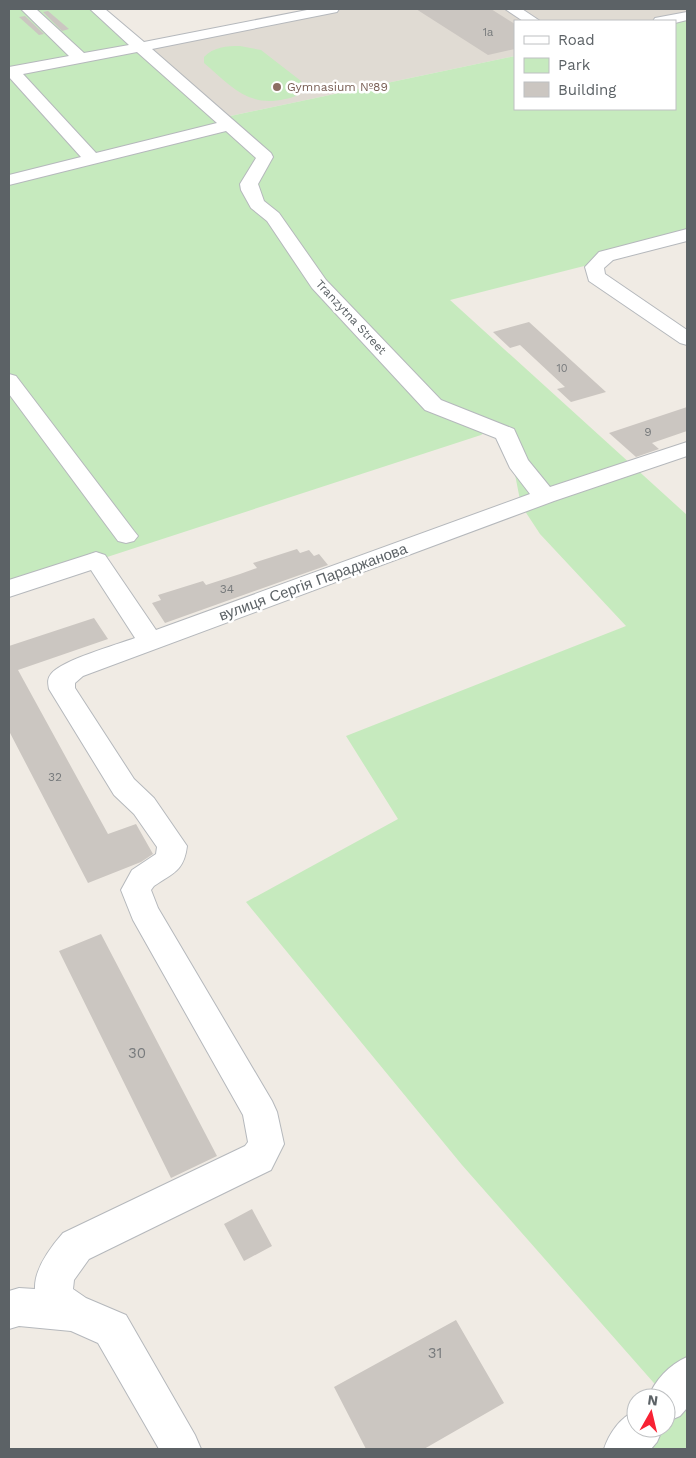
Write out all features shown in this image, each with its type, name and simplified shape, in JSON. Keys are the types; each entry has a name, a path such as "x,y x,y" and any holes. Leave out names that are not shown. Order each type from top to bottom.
{"street":[{"path":"28,9 80,58"},
{"name":"Tranzytna Street","path":"97,9 265,158 249,184 250,190 257,204 273,217 319,284 433,405 506,434 510,449 526,477 546,496"},
{"path":"11,71 142,48 332,9"},
{"path":"512,9 531,20"},
{"path":"665,20 687,16"},
{"path":"11,71 93,160"},
{"path":"9,180 229,125"},
{"path":"687,235 606,256 594,266 596,277 687,339"},
{"path":"665,241 687,256"},
{"path":"9,380 126,536"},
{"name":"вулиця Сергія Параджанова","path":"72,1312 57,1298 54,1283 61,1264 76,1246 258,1158 266,1144 260,1112 141,904 136,890 143,878 170,860 172,846 144,806 124,787 62,689 61,679 74,670 546,496 687,449"},
{"path":"9,589 96,560 151,642"},
{"path":"9,1310 19,1308 72,1312 112,1329 141,1377 180,1449"},
{"path":"676,1390 687,1377"},
{"path":"624,1449 634,1438"}],"shaded area":[{"name":"Gymnasium №89","path":"332,9 687,9 687,19 676,21 514,20 514,56 221,118 142,47"}],"green space":[{"path":"9,9 97,9 221,118 514,56 514,110 676,110 676,21 687,19 687,240 450,300 687,515 687,1449 624,1449 634,1438 676,1438 676,1388 658,1388 462,1165 246,902 398,819 346,736 626,626 540,534 521,505 510,449 492,427 481,435 9,589"},
{"path":"240,46 261,50 301,81 304,87 303,90 291,98 272,101 260,100 240,93 204,63 204,57 216,49"}],"building":[{"path":"416,9 491,9 514,23 514,49 488,55"},
{"path":"48,11 69,29 62,31 43,12"},
{"path":"25,16 44,34 39,35 19,17"},
{"path":"529,322 606,392 571,402 557,389 565,387 520,345 510,348 493,332"},
{"path":"687,407 687,431 652,443 659,449 636,457 609,433"},
{"path":"297,549 300,553 309,550 314,556 319,554 328,565 165,623 152,603 161,600 158,595 203,581 206,585 240,574 257,568 253,563"},
{"path":"94,618 108,639 18,670 108,834 136,824 153,854 141,862 88,883 9,731 9,646"},
{"path":"101,934 217,1156 171,1178 59,951"},
{"path":"252,1209 272,1246 244,1261 224,1224"},
{"path":"456,1320 504,1403 424,1449 366,1449 334,1387"}],"place":[{"name":"Gymnasium №89","path":"277,87"}]}
